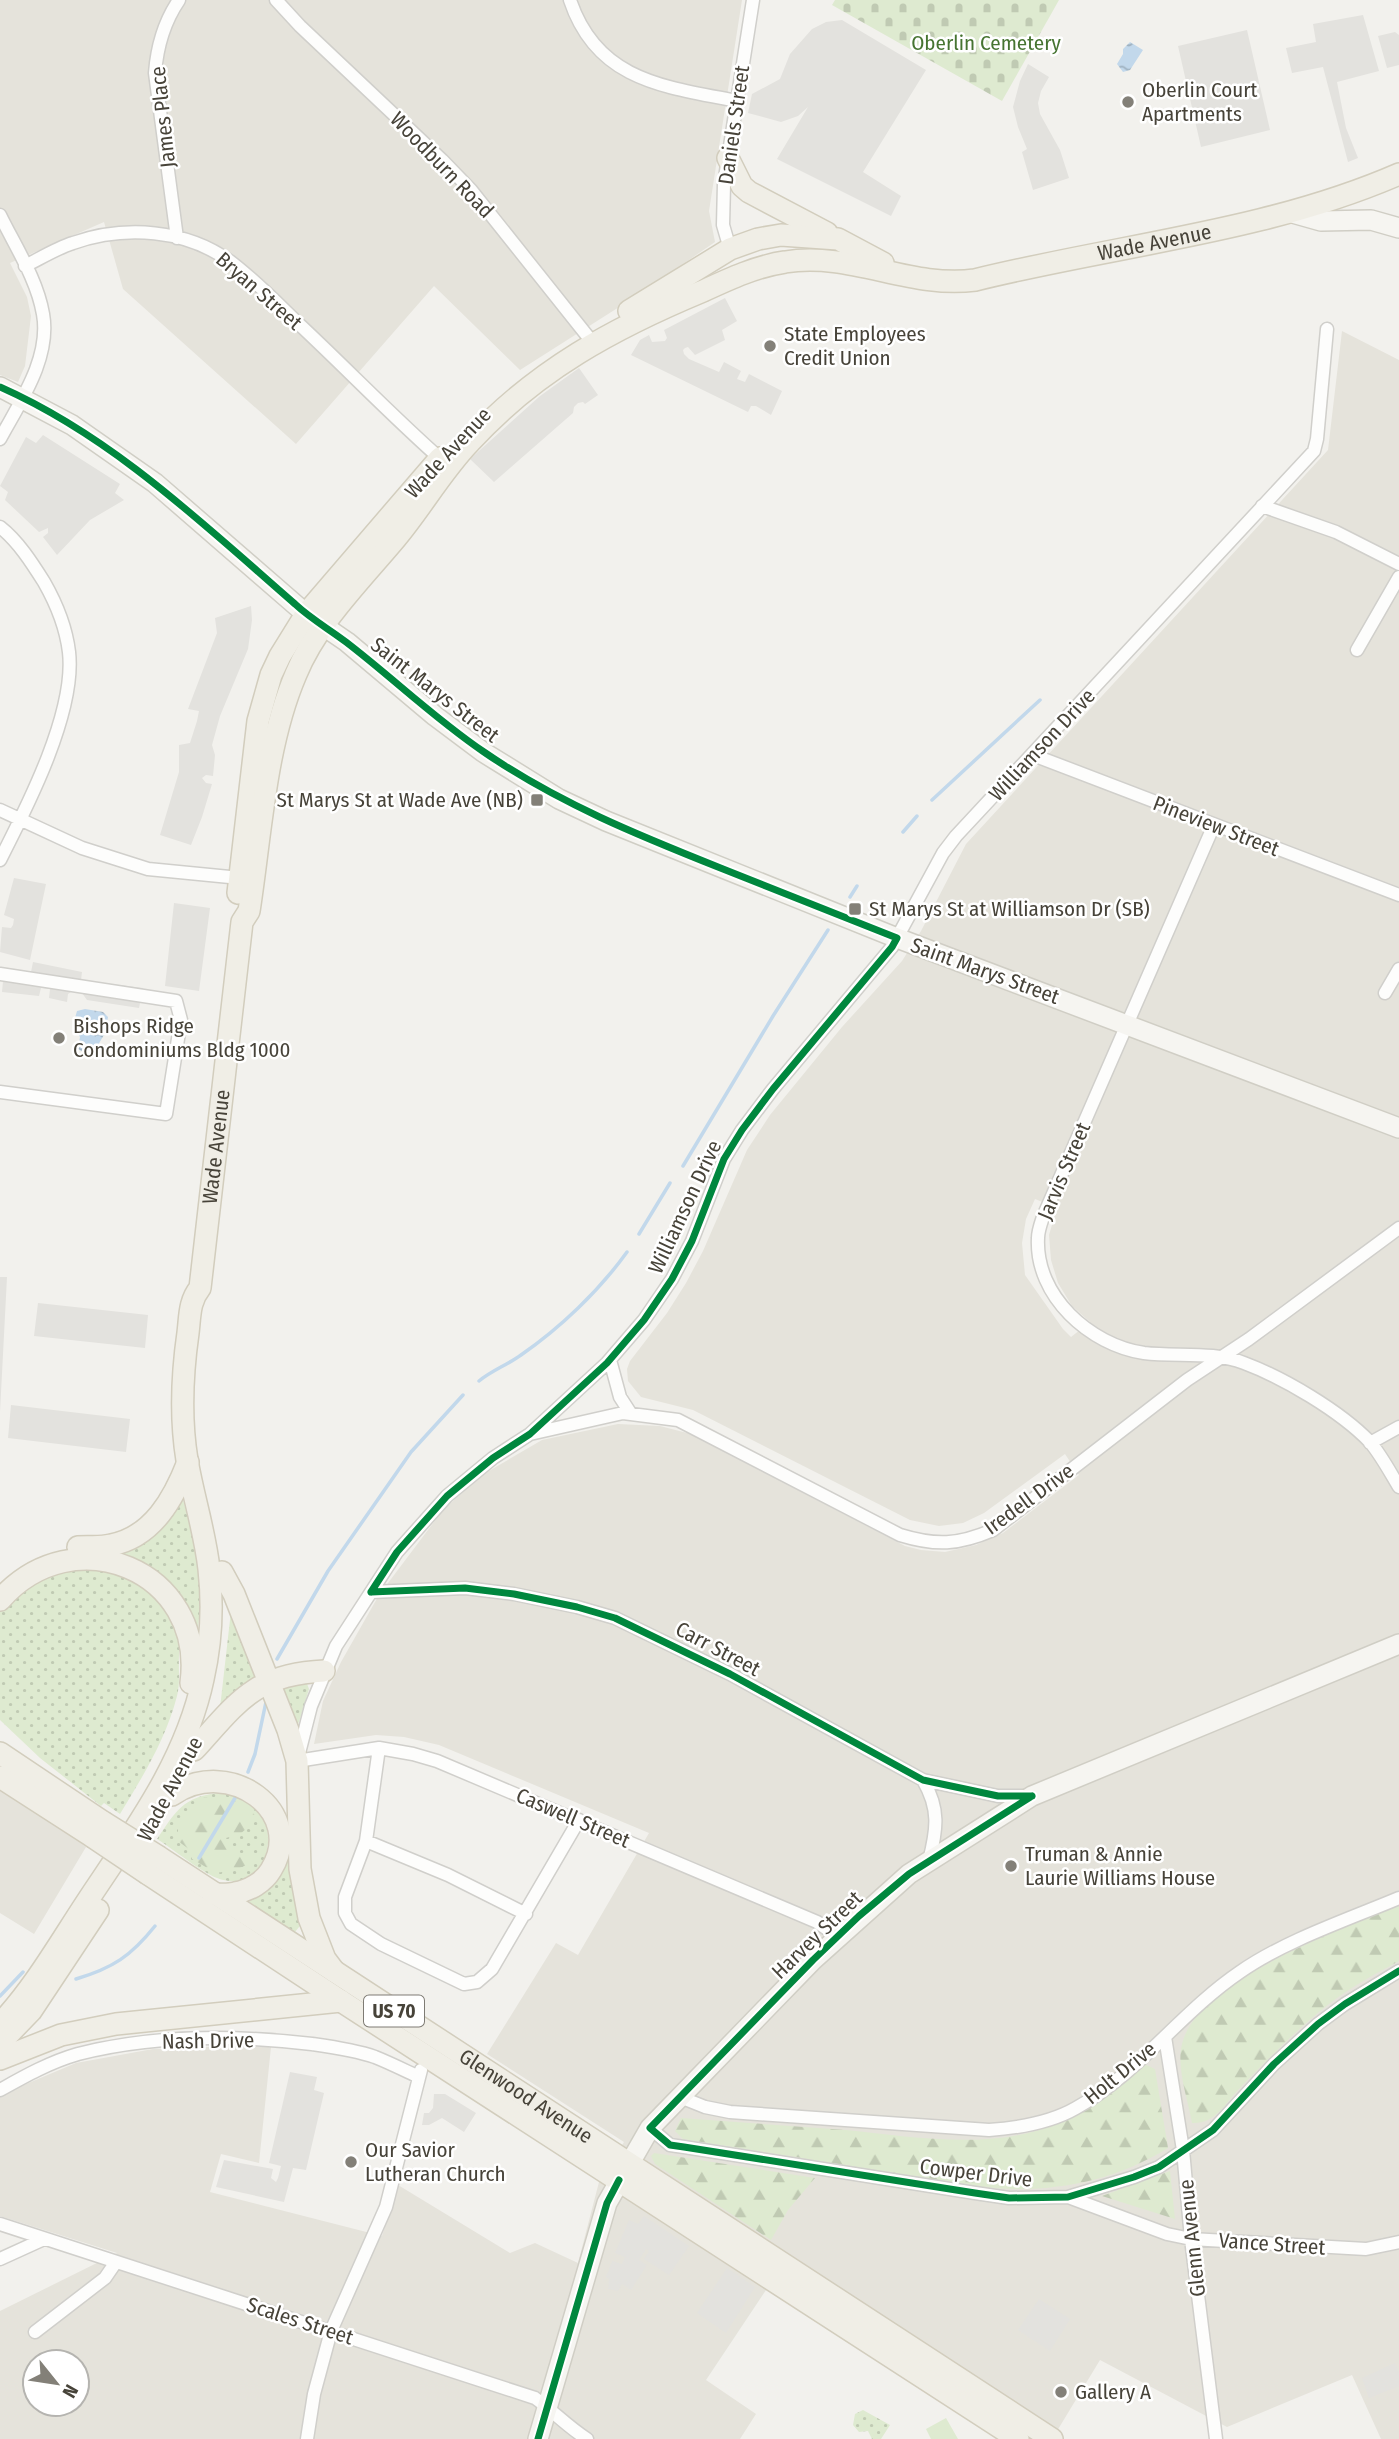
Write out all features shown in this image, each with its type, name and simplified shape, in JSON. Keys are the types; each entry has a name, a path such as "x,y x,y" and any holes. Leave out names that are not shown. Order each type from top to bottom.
{"main road":[{"path":"729,158 742,186 749,192 838,239"},
{"name":"Wade Avenue","path":"590,338 744,273 785,262 816,260 848,263 943,282 975,280 1289,212 1399,174"},
{"path":"1289,212 1321,221 1371,220 1399,228"},
{"name":"Wade Avenue","path":"242,922 237,909 254,756 264,698 280,656 398,535 444,462 487,409 530,373 730,249 758,239 781,235 838,239 905,275"},
{"path":"670,304 723,268 730,249 756,251 802,247 821,250 848,263"},
{"name":"Saint Marys Street","path":"0,387 72,425 144,475 315,620 483,752 559,799 606,821 897,938 1399,1128"},
{"name":"Wade Avenue","path":"0,2024 28,1991 152,1802 173,1765 191,1723 204,1678 211,1603 207,1552 188,1462 182,1406 184,1373 192,1297 200,1288 242,922 249,911 263,811 282,715 315,620"},
{"name":"Wade Avenue","path":"0,2043 31,2011 50,1984 172,1795 194,1751 210,1708 218,1673 223,1623 222,1572 195,1422 196,1377 205,1297 200,1288"},
{"path":"0,1583 22,1566 55,1550 111,1545 132,1538 163,1511 188,1462"},
{"path":"0,1600 29,1575 43,1567 69,1560 108,1561 150,1578 174,1602 186,1625 192,1654 192,1670 185,1708 191,1723"},
{"path":"222,1572 234,1594 246,1630 270,1682 297,1761 300,1869 309,1918 325,1959 338,1975"},
{"name":"Harvey Street","path":"538,2439 607,2203 650,2128 837,1936 908,1874 1032,1796 1396,1648"},
{"path":"194,1751 247,1693 270,1682 324,1671"},
{"name":"Glenwood Avenue","path":"1,1753 98,1830"},
{"path":"213,1894 235,1894 268,1875 285,1843 297,1761"},
{"name":"Glenwood Avenue","path":"0,1777 98,1830 288,1954 338,1975 1018,2439"},
{"path":"172,1795 193,1784 215,1780 247,1789 264,1803 276,1822 280,1835 277,1859"},
{"name":"Glenwood Avenue","path":"153,1865 213,1894 341,2001 426,2056 624,2172 1052,2439"},
{"path":"288,1954 305,1933 309,1918"},
{"name":"US 70","path":"0,2059 61,2035 116,2024 341,2001"}],"street":[{"name":"James Place","path":"177,238 155,73 164,28 179,0"},
{"name":"Woodburn Road","path":"276,0 471,190 590,338"},
{"path":"570,0 587,34 598,47 631,74 664,86 737,101"},
{"name":"Daniels Street","path":"730,249 722,210 753,0"},
{"path":"0,215 25,265 45,321 38,363 0,439"},
{"name":"Bryan Street","path":"25,265 69,244 108,234 149,232 210,249 247,275 444,462"},
{"name":"Williamson Drive","path":"297,1761 311,1706 324,1671 336,1646 397,1552 447,1496 494,1458 530,1434 610,1360 644,1320 672,1279 692,1241 724,1159 742,1130 892,947 943,853 1314,451 1327,329"},
{"path":"1262,506 1348,537 1399,564"},
{"path":"0,527 33,564 51,594 64,624 69,654 66,694 59,726 20,821 0,860"},
{"path":"1357,650 1399,578"},
{"name":"Pineview Street","path":"1033,755 1399,895"},
{"path":"0,810 82,848 148,869 240,878"},
{"name":"Jarvis Street","path":"1214,825 1043,1217 1038,1238 1042,1265 1053,1294 1084,1329 1118,1348 1145,1353 1221,1357 1241,1361 1269,1373 1305,1394 1370,1443 1399,1487"},
{"path":"1385,993 1399,969"},
{"path":"0,974 176,1001 181,1020 166,1114 0,1093"},
{"name":"Iredell Drive","path":"530,1434 623,1413 678,1420 900,1535 942,1544 969,1540 993,1530 1187,1380 1399,1228"},
{"path":"610,1360 620,1397 631,1414"},
{"path":"1370,1443 1399,1427"},
{"name":"Carr Street","path":"371,1592 465,1588 527,1597 615,1618 730,1674 923,1780 998,1796 1032,1796"},
{"path":"379,1748 366,1841 345,1897 345,1913 351,1924 381,1944 464,1984 477,1982 492,1969 579,1820"},
{"name":"Caswell Street","path":"297,1761 379,1748 437,1761 817,1923 837,1936"},
{"path":"923,1780 933,1796 935,1814 936,1834 929,1861"},
{"path":"366,1841 448,1875 526,1914"},
{"name":"Holt Drive","path":"680,2097 705,2107 730,2112 989,2130 1016,2128 1075,2109 1112,2083 1204,2000 1239,1972 1265,1956 1399,1898"},
{"name":"Cowper Drive","path":"650,2128 670,2145 1009,2198 1068,2197 1134,2177 1159,2166 1213,2130 1274,2064 1318,2024 1399,1971"},
{"name":"Glenn Avenue","path":"1165,2037 1183,2150 1191,2239 1216,2439"},
{"name":"Nash Drive","path":"0,2090 36,2070 76,2055 128,2044 181,2040 284,2041 341,2049 375,2057 419,2077"},
{"path":"307,2439 314,2394 331,2331 386,2207 426,2056"},
{"name":"Vance Street","path":"1068,2197 1167,2234 1191,2239 1366,2249 1399,2242"},
{"name":"Scales Street","path":"0,2224 535,2398 567,2426 587,2439"},
{"path":"0,2259 44,2239"},
{"path":"35,2332 105,2278 116,2262"}],"shaded area":[{"path":"0,0 742,0 709,211 715,242 520,370 434,286 296,444 123,289 104,222 10,263 27,297 31,316 25,366 18,382 0,375"},
{"path":"1363,15 1379,71 1337,82 1346,128 1358,158 1348,162 1323,67 1292,73 1286,48 1316,42 1313,24"},
{"path":"842,20 926,70 863,172 901,196 891,216 777,159 808,107 798,116 781,122 748,113 752,94 780,79 790,54 812,29 826,22"},
{"path":"1247,30 1270,130 1201,147 1178,46"},
{"path":"1395,32 1399,35 1399,65 1387,68 1378,36"},
{"path":"1028,64 1049,77 1038,103 1040,114 1060,150 1069,178 1033,190 1022,152 1027,149 1013,107"},
{"path":"725,298 737,321 722,330 725,340 695,355 688,347 685,348 684,354 689,359 719,372 724,362 741,371 737,379 745,382 749,374 782,391 771,415 756,406 751,406 748,412 631,355 640,340 649,335 652,342 665,341 667,338 664,330"},
{"path":"1342,331 1399,360 1399,2439 1381,2439 1352,2375 1227,2427 1100,2360 1057,2431 779,2248 766,2290 706,2380 756,2414 740,2439 0,2439 0,2311 117,2253 0,2216 0,2095 76,2063 153,2049 254,2045 271,2047 259,2163 221,2154 210,2192 382,2236 398,2185 510,2253 535,2243 578,2263 599,2182 624,2142 487,2054 556,1943 578,1955 649,1833 439,1745 404,1737 376,1735 314,1744 323,1701 341,1662 379,1595 443,1510 482,1475 542,1440 618,1424 660,1426 691,1434 905,1546 945,1552 976,1545 1003,1533 1079,1475 1065,1454 984,1513 963,1523 939,1526 910,1520 693,1410 641,1397 628,1381 627,1369 630,1361 686,1283 703,1251 747,1150 770,1115 842,1027 902,961 921,931 966,844 1328,450","holes":["1035,1199 1057,1208 1049,1235 1051,1260 1058,1283 1072,1306 1090,1322 1071,1337 1025,1275 1022,1243 1026,1219"]},
{"path":"579,368 598,395 585,404 578,403 573,413 494,482 470,459 540,396"},
{"path":"43,435 120,484 115,493 124,500 90,520 57,555 43,537 48,533 48,528 39,532 5,500 8,492 0,486 26,437 36,443"},
{"path":"251,606 248,649 220,716 212,745 215,755 213,776 206,775 202,778 206,783 212,784 191,845 160,835 179,772 179,745 190,743 197,721 199,711 188,709 217,633 215,618"},
{"path":"14,878 46,884 30,960 0,952 2,927 11,928 13,925 14,919 4,915"},
{"path":"174,903 210,908 199,991 165,986"},
{"path":"33,962 82,972 81,980 143,988 139,1008 87,1000 82,993 74,990 68,994 67,1002 49,998 50,989 41,988 39,996 2,992 3,981 19,970 31,972"},
{"path":"0,1277 7,1277 0,1412"},
{"path":"38,1303 148,1315 145,1348 34,1336"},
{"path":"11,1405 130,1419 126,1452 8,1438"},
{"path":"0,1787 89,1842 34,1934 0,1913"},
{"path":"290,2072 317,2077 314,2090 324,2093 306,2170 293,2168 284,2202 216,2187 224,2160 273,2169 271,2178 276,2182 281,2166 269,2163"},
{"path":"434,2094 445,2094 476,2113 464,2132 442,2118 429,2125 422,2125 424,2113 429,2113 433,2108"},
{"path":"644,2216 689,2246 669,2275 644,2259 649,2251 646,2249 639,2260 647,2265 631,2290 622,2284 618,2291 608,2289 609,2279 606,2277 612,2261 622,2264 625,2257 615,2253 629,2220 638,2224"},
{"path":"727,2268 755,2287 726,2333 697,2313"},
{"path":"1039,2299 1070,2319 1050,2351 1018,2330"},
{"path":"1395,2363 1399,2373 1399,2386 1369,2398 1362,2378"}],"green space":[{"name":"Oberlin Cemetery","path":"835,0 1059,0 1002,101 832,5"},
{"path":"181,1494 197,1563 200,1600 197,1633 108,1552"},
{"path":"88,1565 147,1583 183,1637 179,1651 178,1689 167,1727 120,1814 104,1803 101,1806 40,1758 0,1720 0,1610 27,1583"},
{"path":"231,1611 263,1674 220,1708"},
{"path":"306,1681 309,1689 296,1726 280,1690"},
{"path":"218,1793 243,1799 259,1811 267,1828 268,1846 262,1862 252,1875 236,1881 210,1875 157,1839 188,1802"},
{"path":"204,1797 235,1801 253,1813 257,1820 240,1834 226,1838 224,1844 240,1856 252,1855 251,1863 235,1870 216,1873 192,1859 190,1850 178,1841 178,1828"},
{"path":"290,1851 303,1922 295,1932 250,1903 249,1898 276,1880 285,1867"},
{"path":"1399,1905 1399,1961 1354,1986 1329,2004 1282,2045 1213,2117 1192,2123 1180,2063 1182,2044 1193,2021 1214,1999 1242,1978 1310,1943"},
{"path":"1144,2064 1155,2069 1168,2148 1102,2178 1055,2187 982,2187 683,2139 675,2131 681,2118 950,2140 1002,2138 1065,2121 1101,2099"},
{"path":"654,2153 815,2178 788,2210 771,2240 655,2164 651,2156"},
{"path":"1170,2171 1175,2219 1102,2196"},
{"path":"863,2410 890,2425 881,2439 872,2439 868,2431 859,2432 853,2425 855,2414"},
{"path":"946,2418 958,2439 931,2439 926,2429"}],"water":[{"path":"1130,42 1143,50 1130,70 1123,72 1117,64 1123,49"},
{"path":"85,1009 103,1012 108,1017 105,1033 94,1052 85,1053 78,1049 79,1023 75,1018 77,1011"}],"waterway":[{"path":"932,800 1040,700"},
{"path":"903,832 917,816"},
{"path":"850,897 857,886"},
{"path":"683,1166 828,930"},
{"path":"639,1234 670,1183"},
{"path":"479,1381 521,1355 564,1321 604,1281 627,1252"},
{"path":"277,1659 328,1571 411,1452 463,1395"},
{"path":"248,1772 255,1754 266,1702"},
{"path":"199,1858 235,1798"},
{"path":"76,1979 120,1960 155,1926"},
{"path":"0,1996 23,1972"}],"cycle path":[{"path":"0,387 41,407 119,457 191,513 307,614 340,637 448,726 512,770 570,803 630,831 897,938 742,1130 724,1159 692,1241 672,1279 644,1320 607,1363 530,1434 493,1458 447,1496 397,1552 371,1592"},
{"path":"371,1592 465,1588 514,1594 615,1618 730,1674 923,1780 998,1796 1032,1796"},
{"path":"1032,1796 909,1874 859,1916 650,2128 670,2145 1009,2198 1068,2197 1159,2167 1213,2130 1274,2064 1318,2024 1399,1971"},
{"path":"538,2439 607,2203 619,2180"}],"place":[{"name":"Oberlin Court Apartments","path":"1128,102"},
{"name":"State Employees Credit Union","path":"770,346"},
{"name":"St Marys St at Wade Ave (NB)","path":"537,800"},
{"name":"St Marys St at Williamson Dr (SB)","path":"855,909"},
{"name":"Bishops Ridge Condominiums Bldg 1000","path":"59,1038"},
{"name":"Truman & Annie Laurie Williams House","path":"1011,1866"},
{"name":"Our Savior Lutheran Church","path":"351,2162"},
{"name":"Gallery A","path":"1061,2392"}]}
